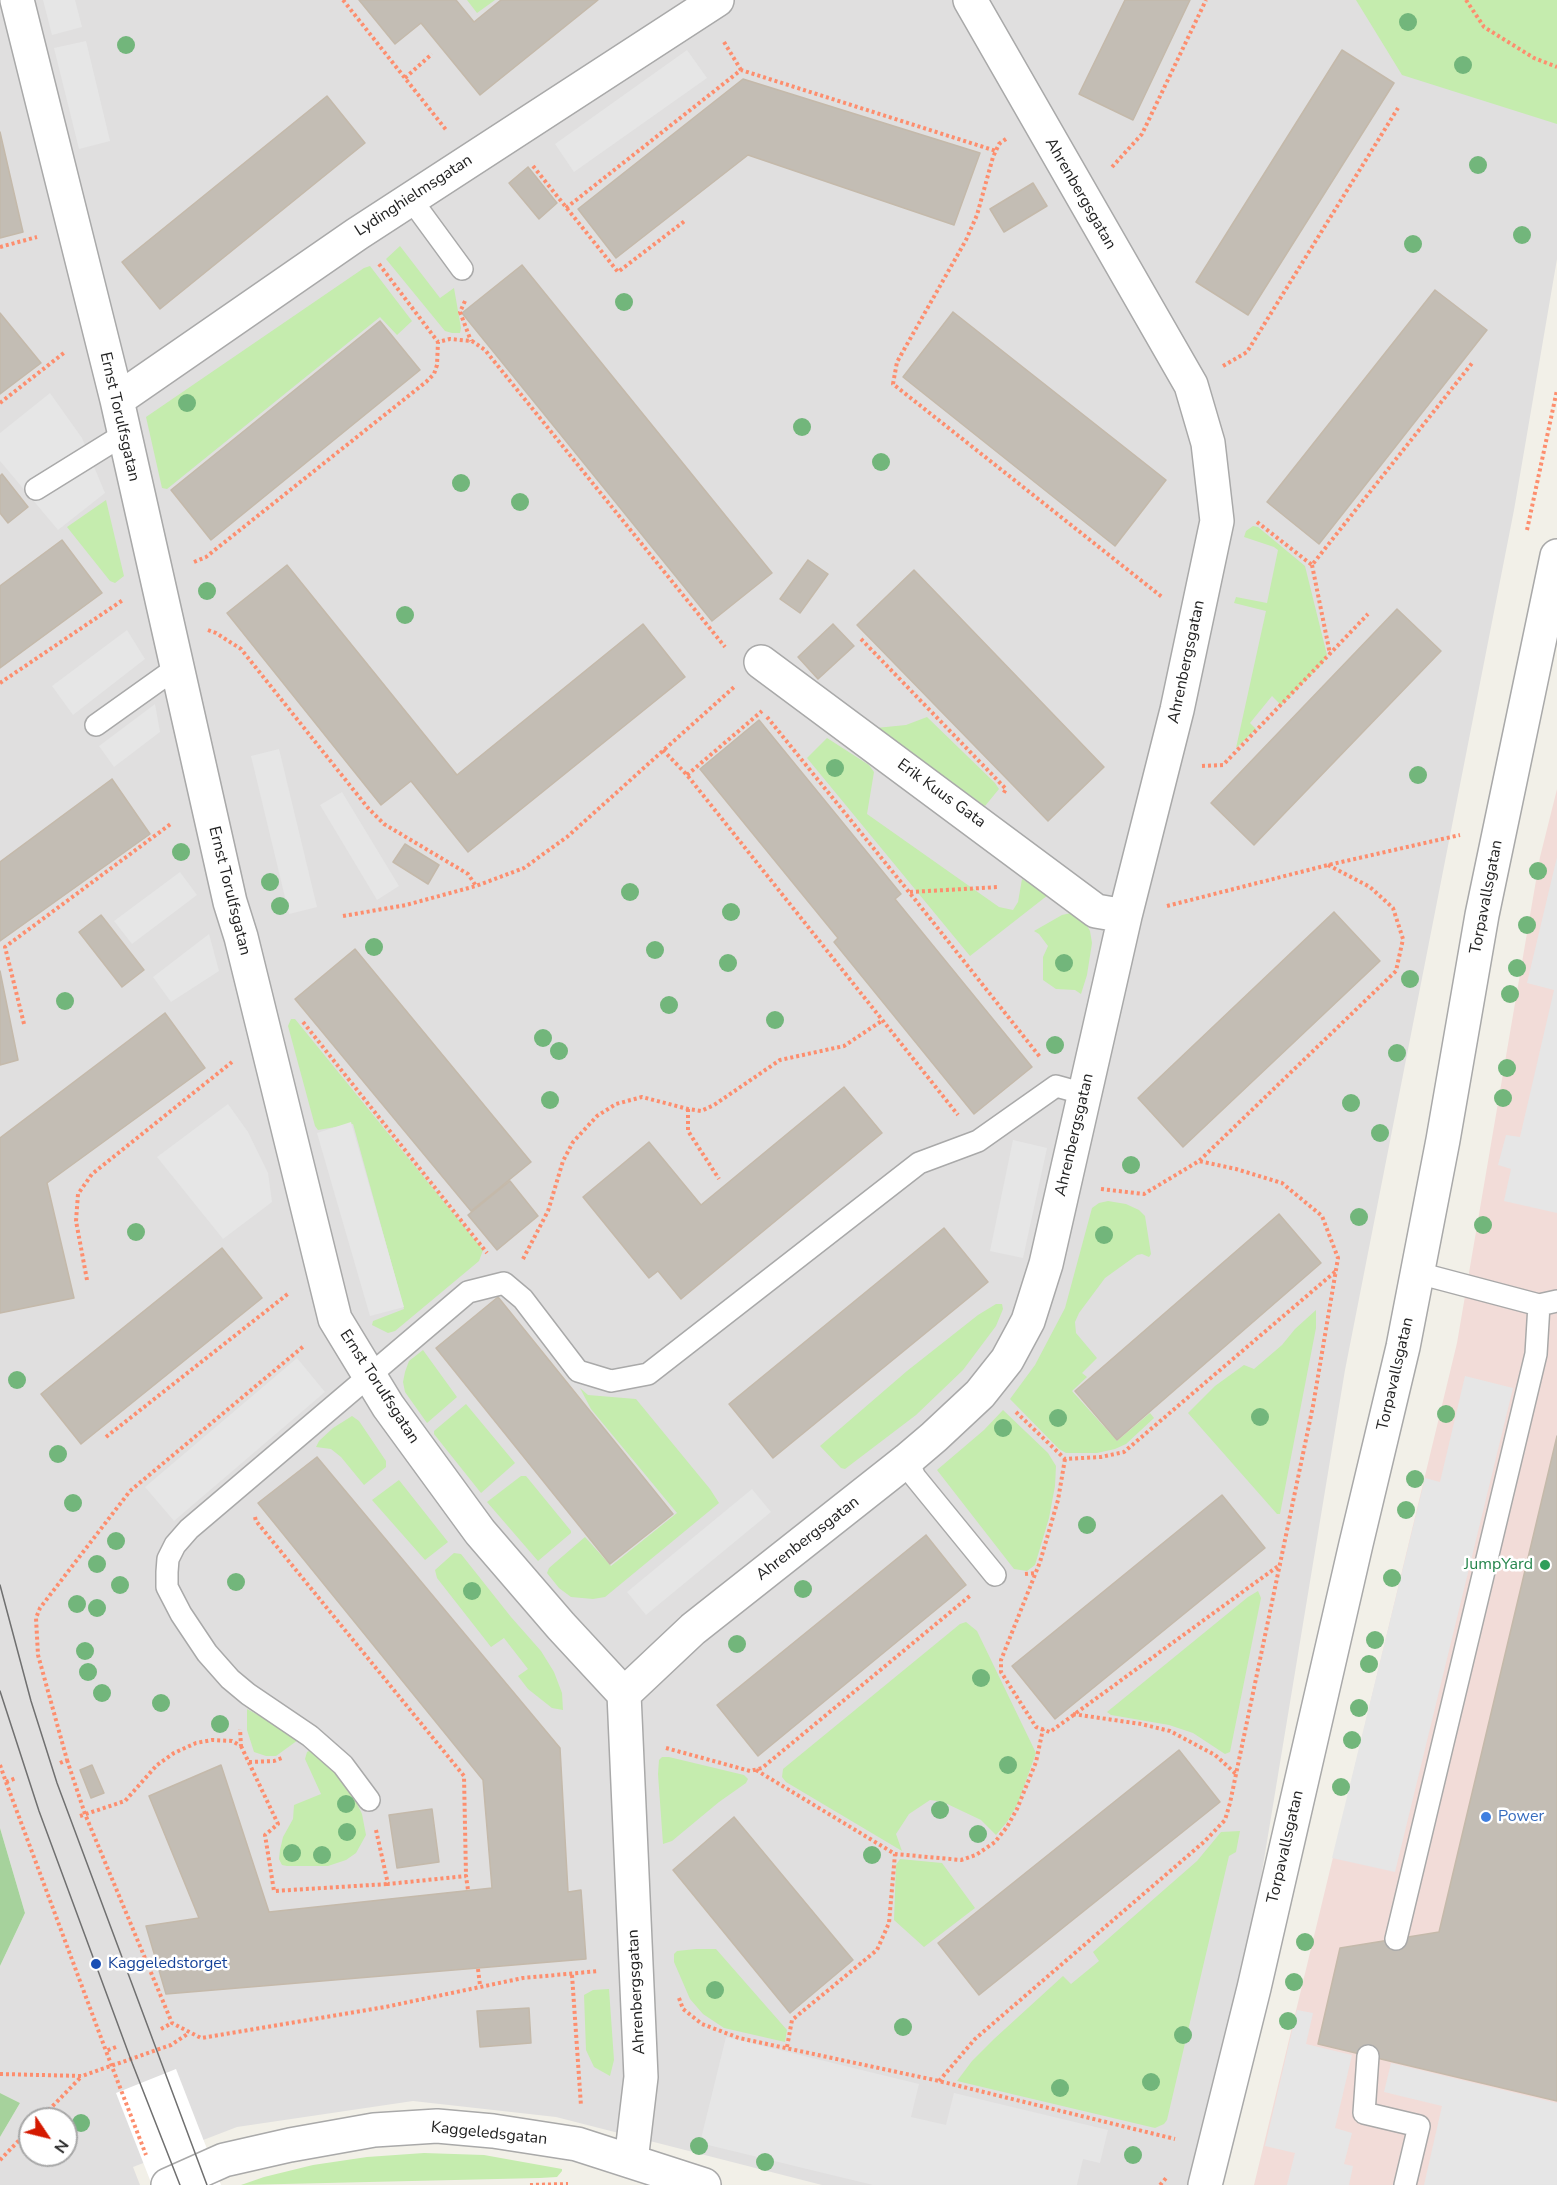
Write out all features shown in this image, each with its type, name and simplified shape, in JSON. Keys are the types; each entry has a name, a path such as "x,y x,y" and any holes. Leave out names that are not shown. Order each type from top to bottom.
{"street":[{"name":"Ernst Torulfsgatan","path":"17,0 117,400 123,435 230,902 242,937 335,1319 388,1406 480,1532 561,1626 624,1694"},
{"name":"Lydinghielmsgatan","path":"117,400 410,198 717,0"},
{"name":"Ahrenbergsgatan","path":"631,2161 641,2077 624,1694 693,1629 907,1460 980,1394 1007,1360 1028,1321 1046,1264 1063,1185 1071,1090 1125,916 1196,624 1217,521 1208,442 1191,385 970,0"},
{"name":"Torpavallsgatan","path":"1205,2185 1254,1988 1403,1347 1482,915 1557,556"},
{"name":"Erik Kuus Gata","path":"754,668 983,825 1096,911 1125,916"},
{"name":"Kaggeledsgatan","path":"159,2174 290,2145 374,2130 437,2126 493,2131 577,2144 704,2185"}],"lane":[{"path":"410,198 462,269"},
{"path":"36,489 123,435"},
{"path":"96,725 176,668"},
{"path":"369,1800 343,1766 310,1736 248,1694 219,1668 181,1614 167,1587 166,1572 168,1559 175,1545 189,1529 468,1292 504,1283 523,1299 578,1371 611,1381 648,1374 918,1164 978,1141 1071,1090"},
{"path":"1396,1939 1548,1303 1418,1273"},
{"path":"907,1460 915,1477 996,1575"},
{"path":"1368,2056 1364,2113 1419,2126 1405,2185"}],"path":[{"path":"343,0 453,140"},
{"path":"1083,199 1142,134 1206,0"},
{"path":"1466,0 1484,27 1534,58 1557,67"},
{"path":"723,40 741,70 996,151"},
{"path":"405,78 432,54"},
{"path":"566,208 741,70"},
{"path":"1191,385 1247,352 1398,108"},
{"path":"1044,130 1006,138 999,144 977,215 966,240 897,362 893,384 1196,624"},
{"path":"529,161 618,272 686,220"},
{"path":"0,247 43,236"},
{"path":"188,565 206,557 434,374 437,365 438,342 374,256"},
{"path":"462,269 470,291 460,312 471,341"},
{"path":"344,916 406,905 476,886 524,868 567,837 754,668 484,350 471,341 450,339 438,342"},
{"path":"0,403 73,345"},
{"path":"1312,566 1473,362"},
{"path":"1217,521 1248,515 1312,566 1330,654"},
{"path":"0,683 128,596"},
{"path":"1162,768 1223,765 1368,614"},
{"path":"169,629 194,626 216,633 241,649 368,808 384,824 468,874 476,886"},
{"path":"861,639 1006,789 983,825"},
{"path":"687,775 761,710 1051,1069 1071,1090"},
{"path":"663,750 687,775 978,1141"},
{"path":"24,1024 5,947 181,817"},
{"path":"1125,916 1328,865 1469,833"},
{"path":"1063,1185 1144,1194 1199,1161 1396,971 1403,939 1393,908 1370,887 1328,865"},
{"path":"909,892 1004,887"},
{"path":"299,1017 483,1246 504,1283 525,1257 548,1211 563,1161 573,1142 597,1116 616,1104 642,1097 702,1111 780,1060 844,1046 883,1020"},
{"path":"87,1280 76,1221 78,1194 92,1174 240,1056"},
{"path":"688,1109 688,1131 719,1179"},
{"path":"939,2081 975,2039 1205,1841 1226,1820 1313,1406 1338,1258 1322,1216 1282,1183 1199,1161"},
{"path":"1012,1408 1065,1459 1101,1457 1125,1452 1336,1270"},
{"path":"106,1437 294,1289"},
{"path":"1065,1459 1058,1500 1036,1573 1001,1660 1001,1672 1036,1727 1050,1732 1281,1564"},
{"path":"243,1484 256,1499 253,1510 256,1521 464,1776 468,1890"},
{"path":"665,1748 750,1771 762,1768 996,1575 1036,1573"},
{"path":"248,1694 241,1704 239,1713 241,1746 278,1824 265,1835 273,1891 388,1884 466,1876"},
{"path":"1073,1714 1141,1724 1170,1731 1215,1755 1236,1774"},
{"path":"756,1770 895,1854 961,1860 976,1855 995,1842 1017,1809 1036,1762 1043,1729"},
{"path":"80,1816 125,1801 157,1765 174,1753 196,1743 212,1740 232,1741 241,1746"},
{"path":"66,1760 172,2023 201,2038 385,2007 480,1985 636,1966"},
{"path":"0,1765 125,2100 159,2174"},
{"path":"6,1782 16,1778"},
{"path":"369,1800 388,1884"},
{"path":"787,2047 792,2020 877,1950 889,1923 895,1854"},
{"path":"478,1969 480,1985"},
{"path":"530,2185 571,2184 582,2114 572,1975"},
{"path":"677,1993 683,2009 702,2024 739,2038 939,2081 1185,2141"},
{"path":"160,2029 172,2023"},
{"path":"0,2074 82,2076 171,2045 189,2033"},
{"path":"106,2051 116,2047"},
{"path":"52,2107 82,2076"},
{"path":"0,2160 18,2141"}],"shaded area":[{"path":"0,0 1557,0 1557,259 1514,510 1345,1370 1254,1920 1196,2167 1187,2185 822,2185 556,2117 413,2101 237,2127 133,2167 140,2185 0,2185 0,2137 20,2103 0,2093 0,1966 25,1913 0,1828"},
{"path":"43,0 75,0 82,27 52,35"},
{"path":"86,41 110,141 79,149 54,48"},
{"path":"687,50 707,78 574,172 555,144"},
{"path":"50,393 82,438 105,493 58,530 0,461 0,433"},
{"path":"127,630 145,659 73,715 52,686"},
{"path":"155,704 160,732 114,767 99,746"},
{"path":"279,749 317,907 289,914 251,756"},
{"path":"1557,789 1557,2185 1254,2185 1457,1343 1540,857"},
{"path":"342,792 399,886 377,900 320,805"},
{"path":"1557,857 1557,1213 1504,1201 1511,1169 1498,1165 1506,1135 1520,1137 1554,990 1527,983"},
{"path":"180,872 197,895 132,944 114,921"},
{"path":"209,934 219,971 171,1002 153,977"},
{"path":"228,1104 248,1132 268,1173 272,1202 223,1239 157,1157"},
{"path":"351,1122 404,1307 370,1316 317,1133"},
{"path":"1013,1140 1047,1148 1023,1258 990,1251"},
{"path":"297,1358 325,1392 174,1521 145,1487"},
{"path":"1465,1376 1513,1388 1395,1872 1332,1858 1425,1478 1440,1482"},
{"path":"752,1489 771,1512 646,1615 627,1592"},
{"path":"1297,2010 1313,2013 1306,2044 1352,2055 1335,2128 1352,2133 1344,2164 1353,2166 1349,2185 1287,2185 1295,2153 1265,2146"},
{"path":"726,2037 919,2084 911,2117 946,2125 954,2093 1108,2130 1100,2163 1083,2159 1077,2185 873,2185 700,2143"},
{"path":"1391,2063 1557,2103 1557,2185 1424,2185 1442,2106 1384,2092"}],"green space":[{"path":"467,0 495,0 477,13"},
{"path":"1356,0 1557,0 1557,124 1402,75"},
{"path":"400,246 440,298 454,288 460,333 445,331 386,259"},
{"path":"370,266 412,321 397,335 380,317 167,489 162,488 146,417"},
{"path":"106,500 124,576 115,583 110,581 67,527"},
{"path":"1253,526 1258,527 1305,566 1327,655 1323,663 1281,705 1272,696 1250,723 1256,729 1236,748 1266,611 1234,603 1236,597 1267,603 1278,550 1244,537 1246,531"},
{"path":"927,717 999,789 985,806 876,728 906,725"},
{"path":"827,738 869,765 874,772 867,814 999,907 1013,910 1018,902 1022,879 1048,895 970,956 807,758"},
{"path":"1071,913 1083,919 1090,931 1092,943 1087,975 1081,994 1075,990 1056,989 1043,980 1043,957 1048,946 1034,931 1062,915"},
{"path":"291,1019 295,1019 483,1250 479,1261 395,1331 388,1333 372,1325 373,1321 404,1309 353,1124 318,1130 315,1126 288,1026"},
{"path":"1108,1201 1126,1204 1139,1210 1145,1216 1151,1254 1149,1257 1142,1254 1137,1255 1105,1278 1079,1313 1075,1322 1076,1333 1097,1358 1082,1373 1087,1377 1072,1391 1117,1441 1150,1413 1154,1418 1126,1444 1115,1449 1097,1453 1066,1453 1059,1449 1010,1399 1035,1365 1065,1308 1092,1208"},
{"path":"996,1304 1002,1304 1003,1309 996,1326 963,1370 916,1415 845,1469 841,1468 820,1446 907,1371 978,1315"},
{"path":"1316,1310 1316,1328 1280,1514 1277,1514 1188,1413 1215,1386 1244,1365 1254,1369 1282,1345 1295,1329"},
{"path":"423,1350 457,1397 427,1423 405,1392 403,1382 409,1361"},
{"path":"580,1388 588,1395 636,1399 719,1503 605,1597 593,1599 571,1597 559,1588 547,1573 549,1568 585,1537 611,1566 677,1513 591,1409"},
{"path":"466,1404 515,1463 481,1493 434,1434 434,1431"},
{"path":"1003,1410 1048,1453 1056,1466 1049,1518 1035,1565 1027,1571 1014,1569 937,1470 984,1430"},
{"path":"352,1416 359,1421 386,1461 386,1467 364,1485 341,1457 331,1449 316,1447 333,1428"},
{"path":"521,1476 526,1476 571,1531 538,1561 487,1502"},
{"path":"399,1480 448,1542 425,1560 372,1500"},
{"path":"454,1553 461,1554 541,1651 554,1672 562,1693 563,1710 552,1708 528,1689 518,1676 528,1669 504,1638 491,1647 437,1578 435,1570"},
{"path":"1258,1591 1261,1598 1230,1752 1225,1754 1193,1733 1169,1725 1111,1715 1107,1712 1248,1597"},
{"path":"966,1622 977,1631 1036,1753 1018,1803 996,1835 981,1820 943,1802 930,1800 909,1814 896,1834 902,1851 786,1782 782,1777 783,1769 960,1624"},
{"path":"247,1709 298,1737 298,1740 276,1756 254,1752 247,1730"},
{"path":"311,1750 328,1763 352,1793 362,1814 366,1835 356,1853 346,1860 328,1866 282,1865 279,1859 280,1850 283,1837 293,1819 294,1805 321,1794 305,1759 307,1752"},
{"path":"662,1757 744,1775 748,1779 746,1783 672,1841 663,1844 658,1774 659,1760"},
{"path":"0,1828 25,1913 0,1966"},
{"path":"1240,1831 1236,1852 1229,1856 1167,2120 1164,2124 1155,2128 957,2081 972,2061 994,2039 1063,1976 1071,1984 1099,1961 1093,1952 1197,1861 1221,1832"},
{"path":"900,1859 942,1863 975,1908 924,1947 894,1920 896,1865"},
{"path":"716,1949 787,2030 785,2042 724,2028 703,2014 690,1999 674,1962 674,1954 677,1951"},
{"path":"609,1989 614,2060 610,2076 594,2067 586,2050 584,1995 593,1990"},
{"path":"0,2093 20,2103 0,2137"},
{"path":"424,2153 484,2155 562,2169 562,2171 557,2177 540,2178 241,2185 313,2165 367,2157"}],"pier":[{"path":"176,2069 221,2185 152,2185 116,2093"}],"building":[{"path":"359,0 456,0 474,22 501,0 598,0 480,95 421,23 395,44"},
{"path":"1125,0 1190,0 1133,120 1079,94"},
{"path":"1342,50 1394,83 1248,315 1196,282"},
{"path":"743,79 980,153 954,225 748,155 616,258 578,209"},
{"path":"327,96 365,143 160,309 122,262"},
{"path":"0,132 23,232 0,238"},
{"path":"528,167 557,203 539,219 509,183"},
{"path":"1033,183 1047,206 1004,232 990,209"},
{"path":"522,265 772,573 712,621 462,313"},
{"path":"1435,290 1487,330 1319,544 1267,502"},
{"path":"953,312 1166,480 1115,546 903,377"},
{"path":"0,313 41,363 0,394"},
{"path":"380,321 420,370 211,540 171,490"},
{"path":"2,474 28,507 8,523 0,513 0,476"},
{"path":"62,540 102,593 0,668 0,586"},
{"path":"808,560 828,574 800,613 780,599"},
{"path":"287,565 457,775 643,624 685,677 468,852 411,781 381,805 227,613"},
{"path":"914,570 1104,767 1048,821 857,625"},
{"path":"1397,609 1441,651 1254,845 1211,803"},
{"path":"833,624 854,646 818,679 798,657"},
{"path":"759,720 901,894 895,899 1032,1067 974,1114 834,942 838,938 700,769"},
{"path":"112,779 150,834 0,941 0,862"},
{"path":"405,844 439,865 428,884 393,862"},
{"path":"1334,912 1380,961 1183,1147 1138,1098"},
{"path":"101,915 144,970 122,987 79,932"},
{"path":"355,949 531,1162 471,1211 295,999"},
{"path":"0,971 18,1060 0,1065"},
{"path":"165,1013 205,1068 47,1183 74,1298 0,1313 0,1138"},
{"path":"844,1087 882,1133 681,1299 658,1271 649,1278 583,1197 649,1142 701,1205"},
{"path":"510,1181 538,1216 497,1250 468,1215"},
{"path":"1279,1214 1321,1263 1117,1440 1075,1391"},
{"path":"944,1228 988,1282 773,1458 729,1404"},
{"path":"222,1248 262,1298 81,1444 41,1394"},
{"path":"498,1297 673,1514 610,1564 436,1348"},
{"path":"1557,1436 1557,2101 1318,2044 1340,1948 1439,1932"},
{"path":"317,1457 560,1748 568,1892 581,1890 586,1959 166,1994 146,1926 199,1918 149,1796 221,1765 269,1912 492,1888 483,1780 258,1503"},
{"path":"1222,1495 1265,1548 1055,1719 1012,1666"},
{"path":"926,1535 966,1585 758,1756 717,1705"},
{"path":"1179,1750 1220,1802 979,1995 938,1943"},
{"path":"92,1765 104,1793 91,1798 80,1770"},
{"path":"432,1809 439,1862 397,1868 389,1815"},
{"path":"734,1817 853,1960 790,2013 673,1870"},
{"path":"529,2008 531,2043 480,2047 477,2011"}],"tram line":[{"path":"0,1585 31,1701 57,1783 207,2185"},
{"path":"0,1691 39,1811 180,2185"}],"place":[{"name":"JumpYard","path":"1545,1565"},
{"name":"Power","path":"1486,1817"},
{"name":"Kaggeledstorget","path":"96,1964"}]}
